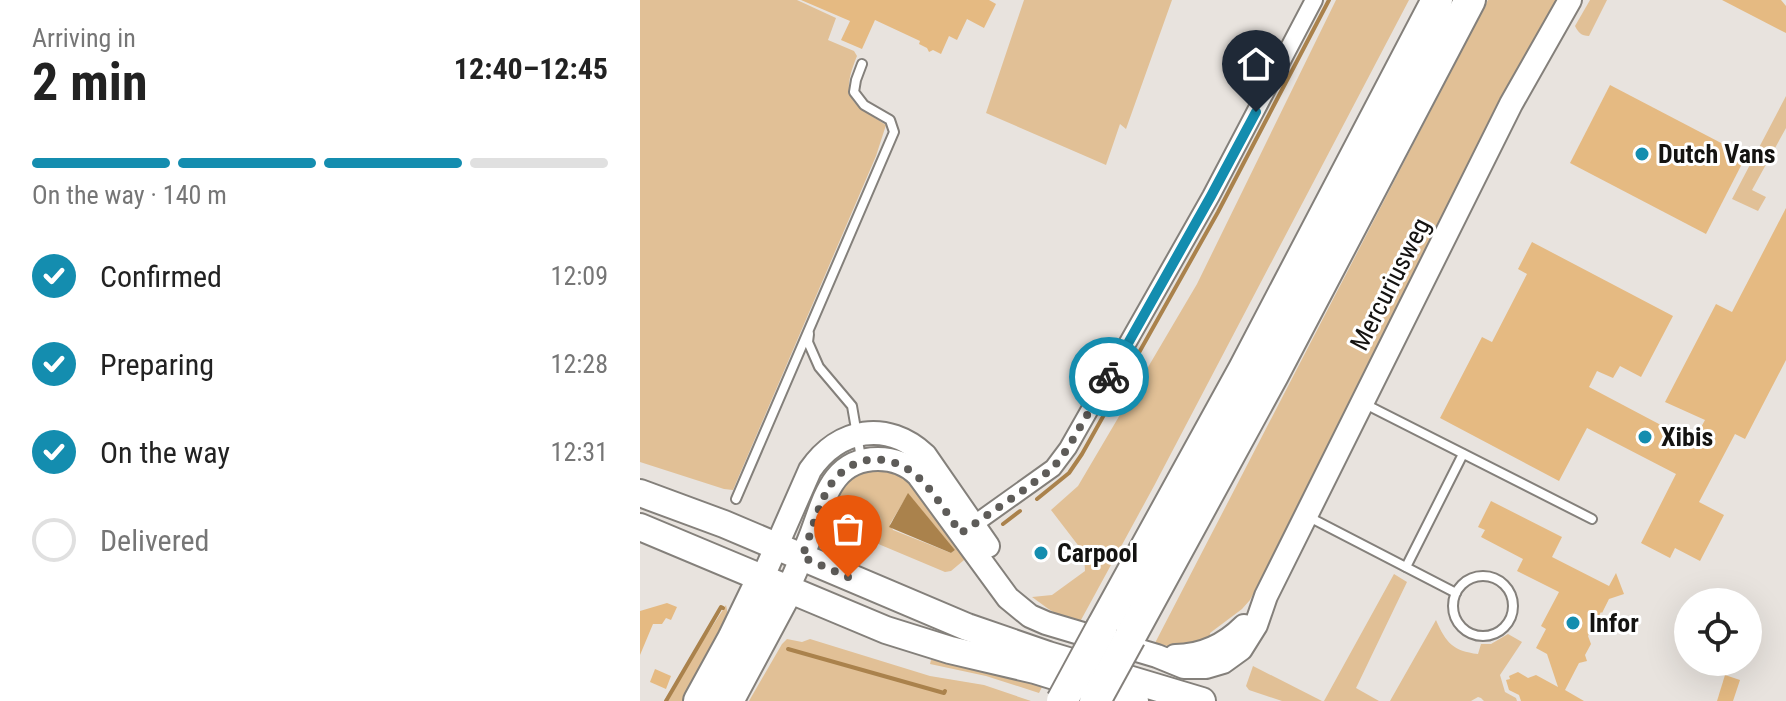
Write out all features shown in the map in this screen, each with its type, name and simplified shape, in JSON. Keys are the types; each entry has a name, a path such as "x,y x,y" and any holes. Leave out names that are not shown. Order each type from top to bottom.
{"highway":[{"path":"1095,701 1116,632 1244,369 1437,0"},
{"path":"1062,701 1116,632 1280,361 1470,0"},
{"path":"699,701 739,628 775,584"},
{"path":"728,701 775,584"}],"main road":[{"path":"640,493 724,524 967,627 1202,701"},
{"path":"640,527 886,630 1135,701"}],"street":[{"path":"967,529 1053,468 1068,448 1211,196 1314,0"},
{"name":"Mercuriusweg","path":"862,461 885,459 902,464 918,475 1021,594 1056,625 1157,656 1203,652 1232,638 1249,621 1266,596 1511,104 1570,0"},
{"path":"775,584 775,546 804,482 819,457 832,445 857,435"},
{"name":"Mercuriusweg","path":"857,435 892,435 916,446 925,455 967,529"},
{"path":"775,584 802,557 829,487 843,471 862,461"}],"lane":[{"path":"736,499 894,132 890,120 864,105 854,92 862,64"},
{"path":"809,329 808,342 819,367 852,406 862,461"},
{"path":"1362,402 1592,519"},
{"path":"1406,567 1463,454"},
{"path":"1306,516 1456,593"},
{"path":"1490,577 1507,588 1512,597 1511,617 1499,632 1480,636 1471,634 1457,621 1453,612 1456,593 1470,579 1490,577"}],"shaded area":[{"path":"640,0 797,0 836,18 828,40 854,51 857,56 849,82 852,99 886,125 876,156 733,490 640,462"},
{"path":"1024,0 1172,0 1126,129 1120,124 1106,165 986,113"},
{"path":"1336,0 1409,0 1081,620 1061,616 1032,597 1052,595 1085,571 1084,553 1051,510 1078,486 1197,284"},
{"path":"1488,0 1563,0 1250,600 1210,633 1210,640 1180,649 1155,643"},
{"path":"1590,0 1607,0 1589,36 1586,36 1575,26"},
{"path":"1786,96 1786,128 1752,190 1766,197 1758,211 1732,199"},
{"path":"865,465 904,471 970,555 951,571 945,572 826,522 834,487","holes":["908,494 955,550 951,553 893,530 890,524"]},
{"path":"908,493 955,550 951,553 889,527"},
{"path":"1394,574 1407,582 1356,688 1379,701 1324,701"},
{"path":"726,605 729,620 685,701 664,701"},
{"path":"1436,620 1451,644 1469,653 1478,654 1481,644 1491,644 1508,634 1522,642 1500,675 1505,692 1517,701 1484,701 1478,697 1471,701 1390,701"},
{"path":"787,639 802,642 810,639 930,676 984,685 1031,701 749,701"},
{"path":"931,660 994,665 1045,681 1039,693 986,676 930,664"},
{"path":"1253,666 1322,701 1282,701 1249,690 1246,686"}],"building":[{"path":"801,0 989,0 996,4 984,28 967,19 957,40 949,36 941,54 933,50 929,52 919,44 920,41 875,20 862,49 841,40 850,21"},
{"path":"1722,0 1781,0 1786,6 1786,33"},
{"path":"1610,85 1746,156 1706,234 1570,163"},
{"path":"1786,208 1786,360 1745,439 1735,434 1699,502 1724,515 1700,561 1675,548 1670,558 1641,543 1676,474 1587,428 1559,481 1440,418 1482,337 1492,342 1527,274 1518,269 1532,242 1673,316 1641,377 1620,366 1613,378 1597,371 1589,387 1693,442 1705,420 1665,402 1716,304 1732,312"},
{"path":"1491,501 1562,537 1552,557 1609,586 1616,573 1624,594 1609,599 1601,612 1588,636 1591,644 1585,655 1587,661 1579,663 1565,690 1584,701 1521,701 1519,695 1509,690 1506,680 1518,672 1528,678 1536,675 1558,687 1547,654 1536,648 1546,629 1541,626 1559,592 1517,571 1523,559 1481,537 1485,530 1478,527"},
{"path":"667,603 677,607 671,620 666,618 662,624 653,624 640,655 640,611"},
{"path":"655,669 671,676 666,689 650,682"},
{"path":"1725,676 1740,680 1733,701 1717,701"}],"waterway":[{"path":"1037,499 1069,473 1082,454 1218,212 1329,0"},
{"path":"1003,524 1020,511"},
{"path":"666,701 723,608"},
{"path":"788,649 945,691"}],"way so far":[{"path":"848,577 802,557 829,487 843,471 873,459 902,464 918,475 961,533 1053,468 1109,377"}],"place":[{"name":"Dutch Vans","path":"1642,154"},
{"name":"Xibis","path":"1645,437"},
{"name":"Carpool","path":"1041,553"},
{"name":"Infor","path":"1573,623"}],"route":[{"path":"1109,377 1256,112"}]}
